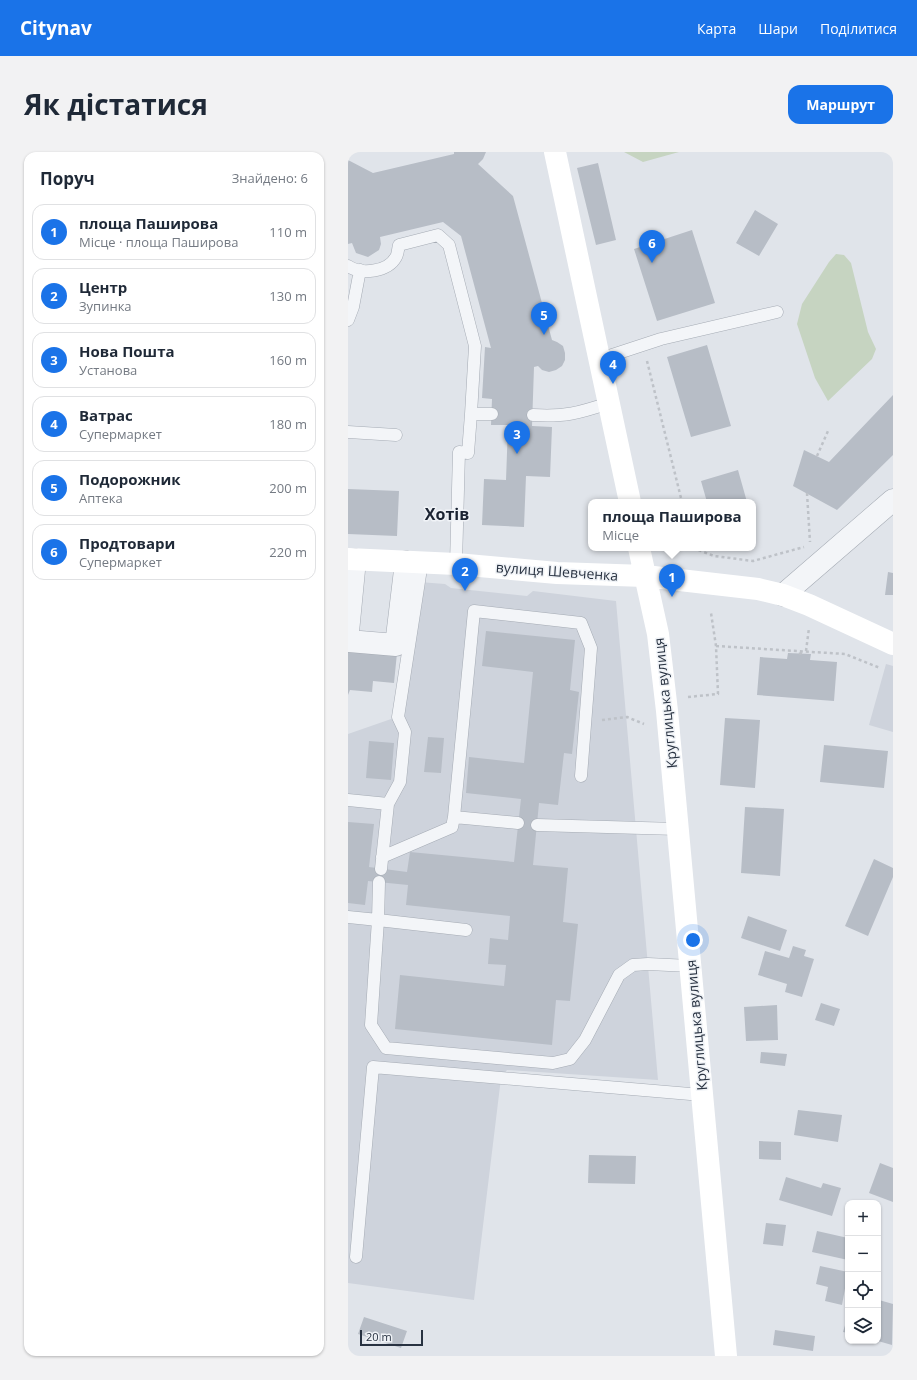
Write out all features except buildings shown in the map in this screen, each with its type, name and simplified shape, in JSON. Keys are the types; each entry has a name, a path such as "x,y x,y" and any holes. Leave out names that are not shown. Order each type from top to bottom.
{"street":[{"path":"555,152 629,499"},
{"path":"782,595 893,500"},
{"name":"Круглицька вулиця","path":"640,551 658,634 726,1356"},
{"path":"348,632 352,559"},
{"name":"вулиця Шевченка","path":"352,559 456,564 557,573 645,576 758,589 782,595 893,644"},
{"path":"348,641 396,645 414,562"}],"lane":[{"path":"348,266 369,272 388,266 396,257 399,245 438,235 449,245 476,346 468,453 459,452 456,564"},
{"path":"348,320 353,307 360,270"},
{"path":"600,359 643,345 712,326 777,312"},
{"path":"533,416 559,416 578,413 609,403"},
{"path":"470,414 492,414"},
{"path":"348,432 396,435"},
{"path":"414,562 398,717 405,732 400,782 388,804 381,863 452,827 474,611 581,623 592,648 581,776"},
{"path":"348,800 388,804"},
{"path":"454,817 518,823"},
{"path":"537,825 677,829"},
{"path":"379,882 371,1025 386,1048 553,1063 570,1059 584,1040 620,975 633,966 648,964 690,966"},
{"path":"348,917 466,930"},
{"path":"356,1256 373,1067 702,1095"}],"path":[{"path":"643,345 681,499"},
{"path":"817,456 828,431"},
{"path":"701,551 714,556 753,561 810,545 807,493"},
{"path":"687,697 718,694 716,646 711,613"},
{"path":"806,651 809,628"},
{"path":"716,646 845,654 880,668"},
{"path":"799,654 806,651"},
{"path":"585,722 627,717 644,724"}],"shaded area":[{"path":"419,582 445,584 451,588 527,596 533,591 616,601 658,1080 507,1070 501,1078 474,1300 348,1283 348,734 394,718"},
{"path":"886,664 893,666 893,732 869,725"}],"green space":[{"path":"624,152 679,152 643,162"},
{"path":"836,254 844,255 851,263 868,332 876,349 872,359 828,401 815,378 797,324 802,304 829,262"}],"place":[{"name":"Продтовари","path":"652,263"},
{"name":"Подорожник","path":"544,335"},
{"name":"Ватрас","path":"613,384"},
{"name":"Нова Пошта","path":"517,454"},
{"name":"Центр","path":"465,591"},
{"name":"площа Паширова","path":"672,597"}],"district":[{"name":"Хотів","path":"447,514"}]}
